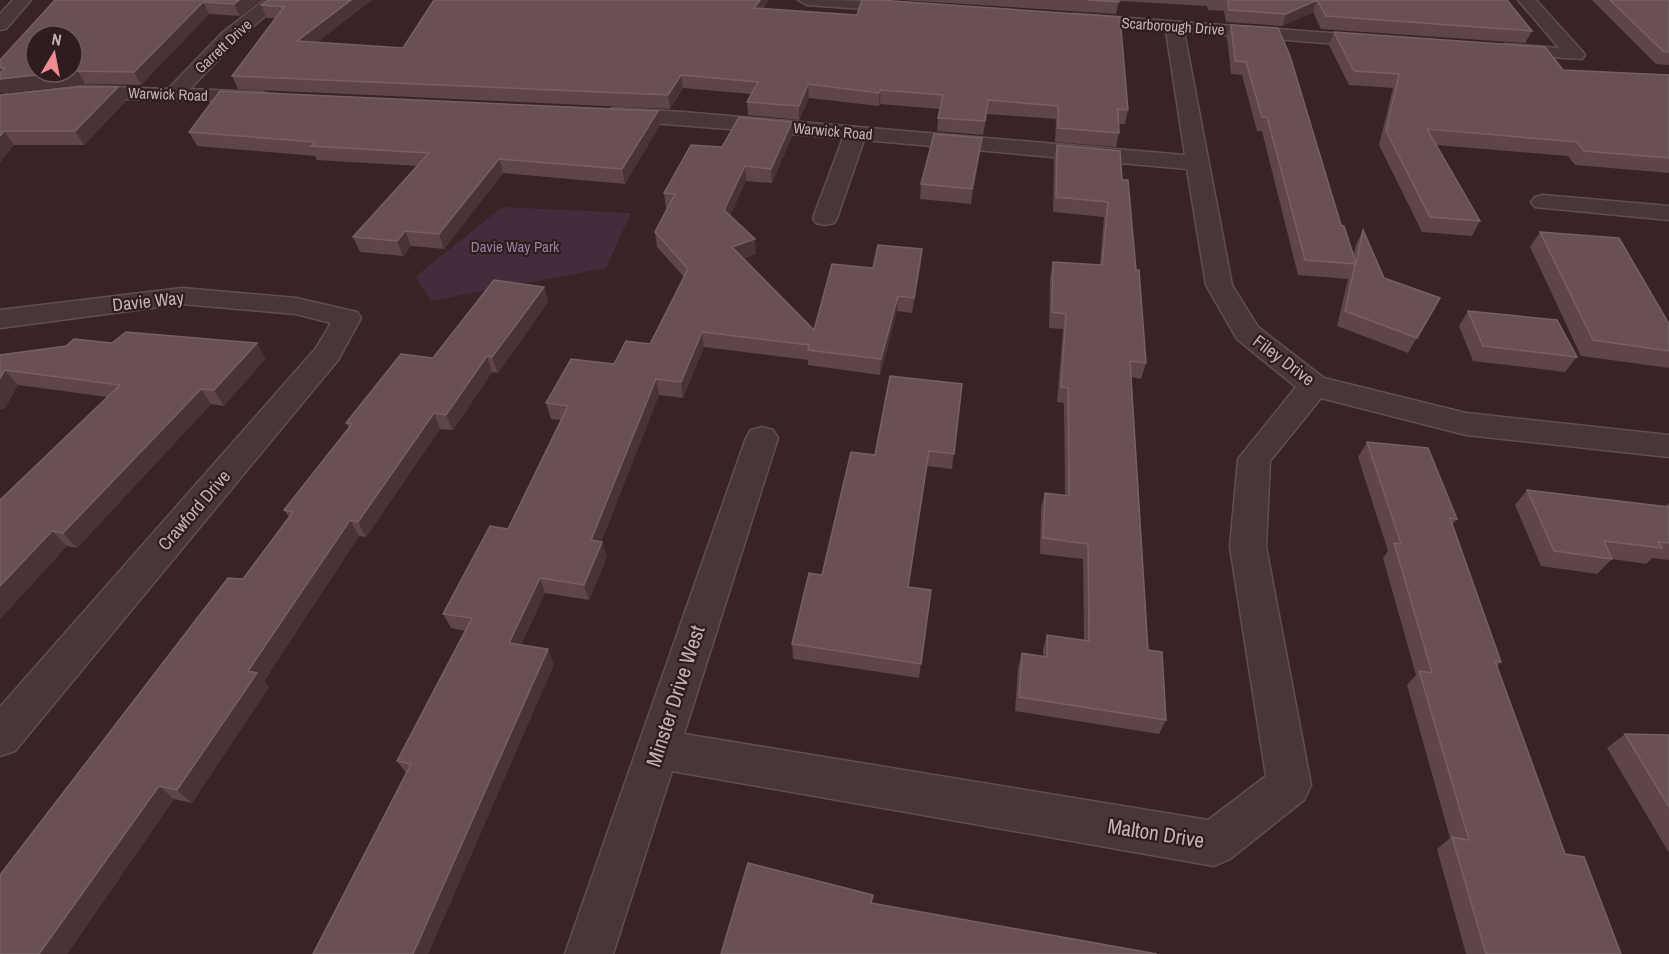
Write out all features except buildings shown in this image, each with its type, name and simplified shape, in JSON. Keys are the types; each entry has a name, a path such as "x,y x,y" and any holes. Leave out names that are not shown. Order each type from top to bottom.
{"street":[{"path":"0,25 22,0"},
{"name":"Garrett Drive","path":"174,94 229,37 275,0"},
{"path":"807,0 922,8"},
{"path":"1492,49 1575,55 1527,0"},
{"name":"Scarborough Drive","path":"1053,18 1398,42"},
{"name":"Filey Drive","path":"1174,26 1219,285 1247,333 1314,386 1466,424 1669,446"},
{"name":"Warwick Road","path":"0,102 85,92 280,99"},
{"name":"Warwick Road","path":"589,113 683,118 1198,163"},
{"path":"825,218 856,133"},
{"path":"1543,202 1669,213"},
{"name":"Davie Way","path":"0,319 182,296 296,306"},
{"name":"Crawford Drive","path":"0,737 328,353 347,318 296,306"},
{"name":"Malton Drive","path":"658,749 1214,843 1288,785 1248,548 1254,459 1314,386"},
{"name":"Minster Drive West","path":"589,954 762,438"}],"green space":[{"name":"Davie Way Park","path":"502,207 631,213 606,268 431,301 415,277"}]}
